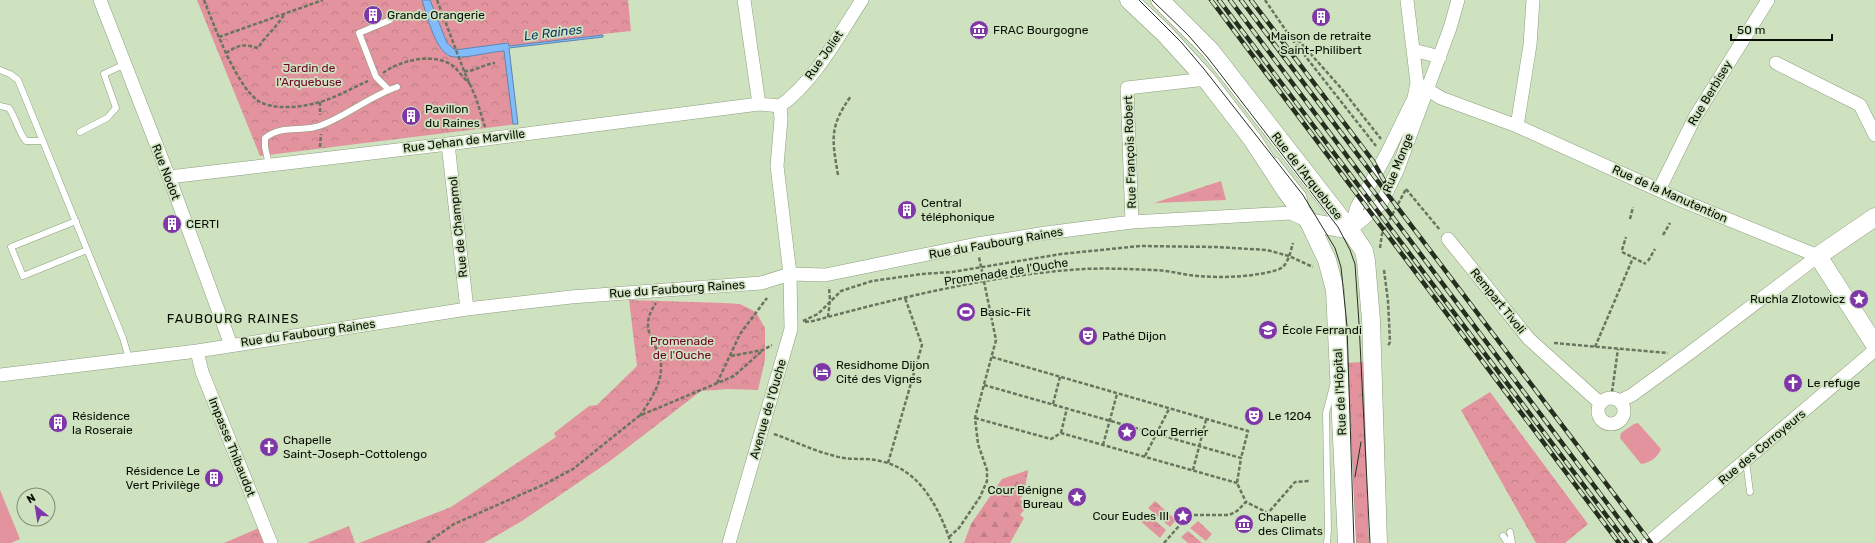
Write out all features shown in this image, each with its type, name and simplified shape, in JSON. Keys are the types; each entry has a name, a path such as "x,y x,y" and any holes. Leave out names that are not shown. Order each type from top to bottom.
{"main road":[{"name":"Rue de l'Arquebuse","path":"1129,0 1165,34 1206,79 1252,139 1286,191 1309,222"},
{"name":"Rue de l'Arquebuse","path":"1160,0 1210,50 1350,230"},
{"path":"1875,217 1818,256 1875,345"},
{"name":"Rue du Faubourg Raines","path":"1309,222 1350,230"},
{"name":"Rue de l'Hôpital","path":"1309,222 1327,260 1333,277 1339,364 1347,543"},
{"path":"1350,230 1364,251 1366,261 1371,320 1378,542"}],"street":[{"name":"Rue Nodot","path":"100,0 231,345"},
{"path":"744,0 759,104"},
{"name":"Rue Joliet","path":"780,106 794,95 815,70 862,0"},
{"path":"1407,0 1413,50 1422,86"},
{"name":"Rue Monge","path":"1350,230 1357,207 1392,144 1414,98 1440,57 1458,0"},
{"path":"1517,126 1530,45 1533,0"},
{"name":"Rue Berbisey","path":"1659,190 1694,117 1768,0"},
{"path":"1413,50 1440,57"},
{"path":"1776,64 1860,105 1875,135"},
{"name":"Rue François Robert","path":"1132,222 1127,88 1206,79"},
{"name":"Rue Monge","path":"1350,230 1381,204 1397,171 1422,86"},
{"name":"Rue de la Manutention","path":"1422,86 1441,98 1517,126 1683,202 1818,256"},
{"name":"Rue Jehan de Marville","path":"168,177 448,144 759,104 780,106"},
{"name":"Avenue de l'Ouche","path":"729,543 791,334 790,274 777,166 781,119 780,106"},
{"name":"Rue de Champmol","path":"448,144 466,309"},
{"name":"Rue du Faubourg Raines","path":"0,375 197,351 466,309 571,297 761,283 790,274 825,275 977,244 1132,222 1290,213 1309,222"},
{"name":"Rempart Tivoli","path":"1448,239 1533,342 1611,401"},
{"path":"1611,401 1632,395 1818,256"},
{"name":"Rue des Corroyeurs","path":"1648,543 1875,350"},
{"name":"Impasse Thibaudot","path":"197,351 202,372 271,543"}],"lane":[{"name":"Rue de l'Arquebuse","path":"1139,0 1181,42 1267,148"},
{"path":"1152,0 1193,41 1258,123"},
{"path":"389,90 376,77 359,33 390,20"},
{"path":"80,132 108,118 116,108 104,74 124,64"},
{"path":"0,70 10,74 18,80 123,338 129,359"},
{"path":"269,165 265,147 266,138 274,131 321,126 397,87"},
{"path":"0,106 9,108 16,117 22,136 26,141 43,141"},
{"name":"Rue de l'Arquebuse","path":"1271,154 1303,195 1309,222"},
{"name":"Rue de l'Arquebuse","path":"1324,208 1350,230"},
{"path":"76,221 12,247 14,254 23,276 87,250"},
{"path":"1327,543 1326,413 1339,364"},
{"path":"1746,461 1750,492"},
{"path":"1510,532 1512,543"},
{"path":"1503,536 1508,543"}],"path":[{"path":"204,0 226,53 244,86 252,96 263,103 275,106 299,106 320,102 376,77 394,65 409,60 441,61 452,66 470,84"},
{"path":"220,37 323,0"},
{"path":"438,0 489,138"},
{"path":"1265,0 1291,38 1355,121 1385,157"},
{"path":"226,53 238,46 245,45 258,48 285,14"},
{"path":"1291,38 1300,42 1341,88 1382,140 1392,144"},
{"path":"464,71 469,71 484,65 495,64"},
{"path":"838,175 833,136 837,117 851,96"},
{"path":"320,158 321,126"},
{"path":"1380,251 1380,240 1382,234 1406,189 1448,239"},
{"path":"1630,219 1633,207"},
{"path":"1663,235 1670,223"},
{"path":"1626,237 1622,251 1646,264"},
{"name":"Promenade de l'Ouche","path":"830,300 818,314 803,322 905,298 985,282 1050,272 1085,269 1154,270 1210,277 1278,270 1285,266 1293,243"},
{"path":"949,538 959,528 980,497 987,481 987,470 978,444 975,418 996,340 977,244"},
{"path":"830,300 841,291 872,281 922,274 952,272 1061,254 1140,246 1216,247 1267,250 1289,256 1314,268"},
{"path":"1648,261 1655,249"},
{"path":"1595,347 1633,258"},
{"path":"639,416 651,398 661,376 661,361 648,331 652,308 665,289"},
{"path":"828,317 830,289"},
{"path":"717,383 731,356 740,334 767,298"},
{"path":"888,463 922,345 905,298"},
{"path":"1533,342 1674,353 1691,352"},
{"path":"427,543 454,524 545,484 573,469 639,416 734,376 763,350 776,343"},
{"path":"1611,401 1618,349"},
{"path":"731,356 763,350"},
{"path":"992,357 1248,431 1241,458 1237,483 1246,502 1268,513 1295,482 1310,481"},
{"path":"1053,404 1060,377"},
{"path":"984,385 1241,458"},
{"path":"1103,445 1117,394"},
{"path":"975,418 1051,439 1061,433 1067,408"},
{"path":"1145,456 1169,409"},
{"path":"1193,470 1206,420"},
{"path":"762,430 834,456 880,460 905,472 926,490 937,508 951,543"},
{"path":"1061,433 1237,483"},
{"path":"1164,543 1186,518 1192,515 1229,515 1237,511 1246,502"}],"green space":[{"name":"Jardin de l'Arquebuse","path":"197,0 628,0 631,31 603,34 603,37 509,48 518,124 260,156"},
{"path":"1221,181 1226,200 1154,203"},
{"name":"Promenade de l'Ouche","path":"629,300 740,304 756,312 765,328 765,360 758,390 728,389 701,391 610,461 522,521 484,543 359,543 451,507 556,437 554,433 589,406 597,405 637,366"},
{"path":"1364,362 1371,543 1351,543 1343,363"},
{"path":"1490,392 1588,524 1565,543 1536,543 1461,410"},
{"path":"1638,423 1661,449 1658,455 1653,459 1641,464 1620,438 1621,433"},
{"path":"1028,470 1024,494 1020,499 1023,502 1021,505 1025,509 1020,515 1024,518 1010,543 964,543 971,524 1002,479"},
{"path":"0,490 20,539 11,543 0,543"},
{"path":"1155,501 1176,520 1170,527 1148,508"},
{"path":"1145,512 1166,530 1160,538 1138,519"},
{"path":"1198,521 1212,534 1206,541 1190,528"},
{"path":"268,524 276,543 224,543"},
{"path":"349,526 355,543 307,543"},
{"path":"1188,531 1202,543 1188,543 1181,537"}],"water":[{"path":"422,0 430,0 447,43 455,50 508,43 509,46 603,35 603,37 509,48 518,124 513,124 504,51 460,57 448,55 442,50 433,34"}],"tram line":[{"path":"1139,0 1181,42 1204,69 1303,195 1335,248 1341,267 1347,326 1354,543"},
{"path":"1152,0 1188,35 1208,58 1338,227 1350,250 1355,264 1370,543"},
{"path":"1355,477 1361,442"}],"railway":[{"path":"1211,0 1619,543"},
{"path":"1219,0 1627,543"},
{"path":"1230,0 1637,543"},
{"path":"1241,0 1651,543"},
{"path":"1251,0 1373,161 1386,184"}],"place":[{"name":"Grande Orangerie","path":"373,15"},
{"name":"Maison de retraite Saint-Philibert","path":"1321,17"},
{"name":"FRAC Bourgogne","path":"979,30"},
{"name":"Pavillon du Raines","path":"411,116"},
{"name":"Central téléphonique","path":"907,210"},
{"name":"CERTI","path":"172,224"},
{"name":"Ruchla Zlotowicz","path":"1859,299"},
{"name":"Basic-Fit","path":"966,312"},
{"name":"École Ferrandi","path":"1268,330"},
{"name":"Pathé Dijon","path":"1088,336"},
{"name":"Residhome Dijon Cité des Vignes","path":"822,372"},
{"name":"Le refuge","path":"1793,383"},
{"name":"Le 1204","path":"1254,416"},
{"name":"Résidence la Roseraie","path":"58,423"},
{"name":"Cour Berrier","path":"1127,432"},
{"name":"Chapelle Saint-Joseph-Cottolengo","path":"269,447"},
{"name":"Résidence Le Vert Privilège","path":"214,478"},
{"name":"Cour Bénigne Bureau","path":"1077,497"},
{"name":"Cour Eudes III","path":"1183,516"},
{"name":"Chapelle des Climats","path":"1244,524"}],"district":[{"name":"FAUBOURG RAINES","path":"233,318"}],"water label":[{"name":"Le Raines","path":"553,32"}]}
